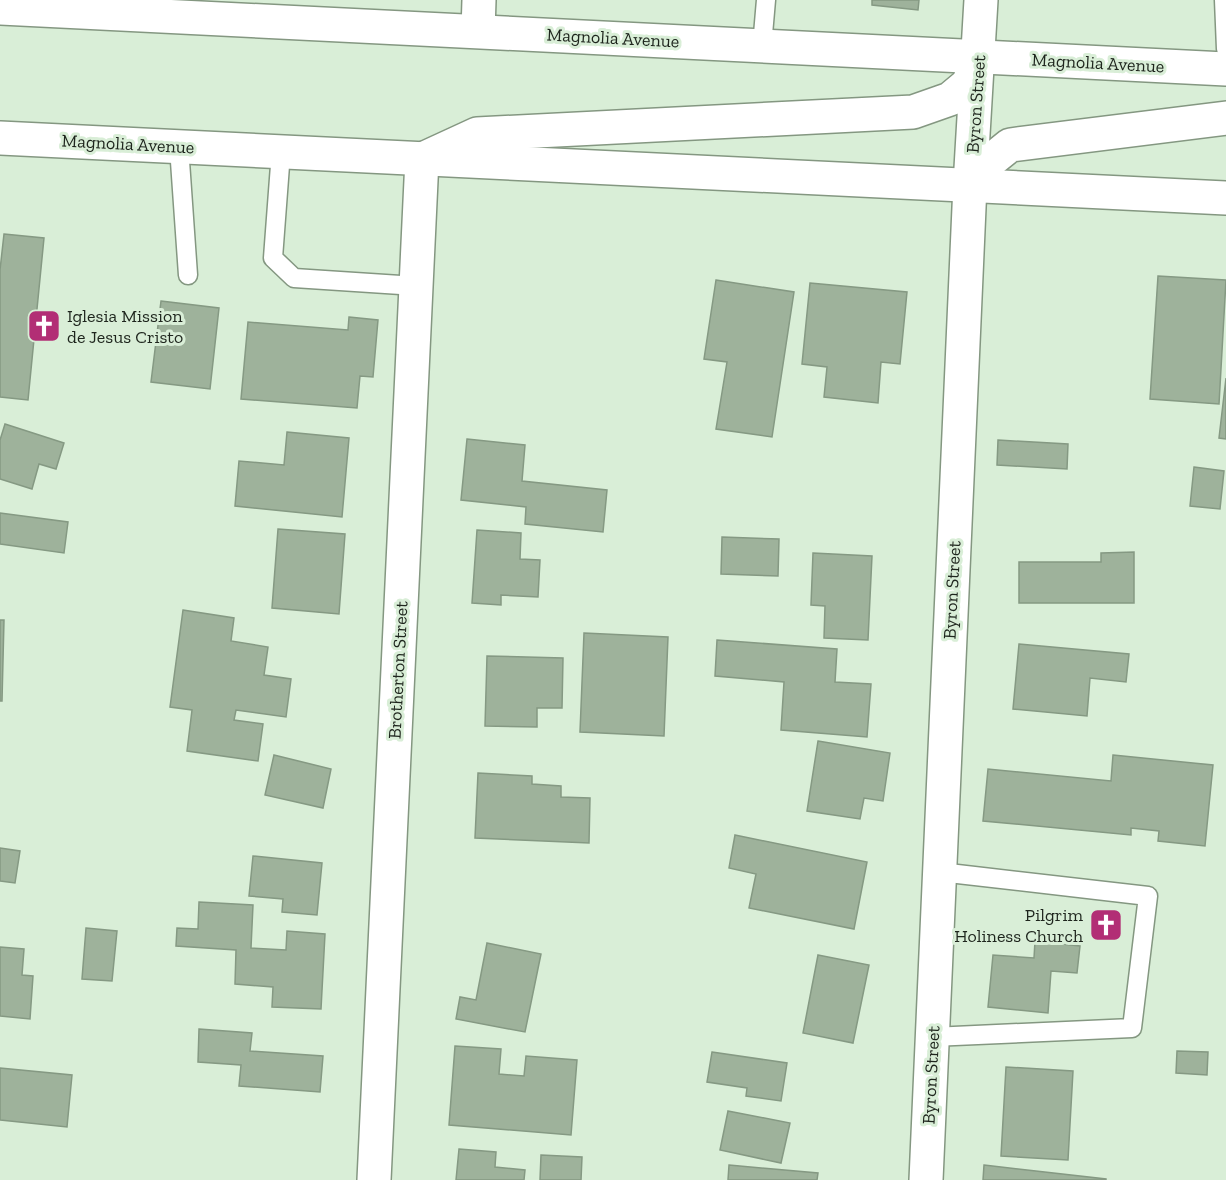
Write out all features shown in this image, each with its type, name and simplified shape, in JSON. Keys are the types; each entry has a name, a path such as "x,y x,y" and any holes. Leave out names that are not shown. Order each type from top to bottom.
{"main road":[{"name":"Byron Street","path":"926,1180 970,185 981,0"},
{"name":"Magnolia Avenue","path":"2,8 267,10 479,16 762,46 1226,69"},
{"path":"422,159 477,134 913,112 950,99 968,84 979,57"},
{"path":"970,185 984,166 1010,145 1226,118"},
{"name":"Magnolia Avenue","path":"0,138 1226,198"},
{"name":"Brotherton Street","path":"374,1180 422,159"}],"lane":[{"path":"762,46 766,0"},
{"path":"1224,0 1226,49"},
{"path":"180,147 188,275"},
{"path":"281,152 273,258 294,278 416,286"},
{"path":"932,1037 1132,1028 1148,896 940,872"}],"building":[{"path":"872,0 919,0 918,10 872,5"},
{"path":"4,234 44,238 28,400 0,397 0,270"},
{"path":"1158,276 1226,280 1219,404 1150,399"},
{"path":"716,280 794,292 772,437 716,429 727,362 704,359"},
{"path":"810,283 907,292 900,364 881,362 878,403 824,397 827,367 802,364"},
{"path":"161,301 219,308 210,389 151,382"},
{"path":"349,317 378,320 373,377 360,376 357,408 241,399 248,322 348,330"},
{"path":"1226,378 1226,439 1219,438"},
{"path":"5,424 64,443 56,469 39,464 32,489 0,479 0,440"},
{"path":"287,432 349,438 342,517 235,506 239,461 284,465"},
{"path":"467,439 525,445 522,481 607,490 603,532 525,524 526,507 461,500"},
{"path":"998,440 1068,444 1067,469 997,465"},
{"path":"1194,467 1224,471 1220,509 1190,506"},
{"path":"0,513 68,522 64,553 0,544"},
{"path":"278,529 345,534 339,614 272,608"},
{"path":"477,530 521,533 520,559 540,560 538,597 501,595 501,605 472,603"},
{"path":"722,537 779,539 778,576 721,574"},
{"path":"1134,552 1134,603 1019,603 1019,562 1101,562 1101,553"},
{"path":"813,553 872,556 868,640 824,638 825,606 811,605"},
{"path":"183,610 234,618 231,641 268,647 264,675 291,679 286,717 236,710 234,720 263,724 258,761 187,751 192,710 170,707"},
{"path":"0,620 4,620 2,701 0,701"},
{"path":"584,633 668,637 664,736 580,732"},
{"path":"717,640 837,649 835,682 871,684 867,737 781,730 784,682 715,676"},
{"path":"1019,644 1129,654 1126,682 1090,678 1087,716 1013,709"},
{"path":"487,656 563,658 562,708 537,708 537,727 485,726"},
{"path":"818,741 890,753 883,801 864,798 860,819 807,811"},
{"path":"274,755 331,769 323,808 265,795"},
{"path":"1113,755 1213,765 1205,846 1158,841 1159,831 1131,828 1131,835 983,821 988,769 1111,781"},
{"path":"478,773 532,776 532,784 561,786 561,797 590,798 589,843 475,838"},
{"path":"735,835 867,862 854,929 749,908 756,874 729,868"},
{"path":"0,848 20,851 15,883 0,881"},
{"path":"253,856 322,863 317,915 282,912 283,899 249,896"},
{"path":"199,902 253,905 251,948 286,950 287,931 325,934 321,1009 272,1007 273,987 235,984 236,950 176,946 177,928 198,929"},
{"path":"86,928 117,931 112,981 82,979"},
{"path":"1035,941 1080,946 1077,973 1051,971 1048,1013 988,1007 993,955 1034,958"},
{"path":"487,943 541,954 525,1032 456,1019 460,997 476,1000"},
{"path":"0,947 24,949 22,975 33,976 30,1019 0,1016"},
{"path":"818,955 869,965 853,1043 803,1033"},
{"path":"199,1029 252,1033 250,1051 323,1056 320,1092 239,1086 241,1065 198,1062"},
{"path":"455,1046 501,1049 499,1074 524,1076 526,1056 577,1060 571,1135 449,1125"},
{"path":"1177,1051 1208,1052 1207,1075 1176,1073"},
{"path":"712,1052 787,1063 781,1101 746,1096 747,1088 707,1082"},
{"path":"1006,1067 1073,1071 1068,1160 1001,1156"},
{"path":"0,1068 72,1075 67,1127 0,1120"},
{"path":"728,1111 790,1123 781,1163 720,1150"},
{"path":"459,1149 496,1152 495,1167 525,1170 524,1180 456,1180"},
{"path":"541,1155 582,1157 581,1180 540,1180"},
{"path":"729,1165 818,1173 817,1180 728,1180"},
{"path":"984,1165 1106,1179 1106,1180 983,1180"}],"place":[{"name":"Iglesia Mission de Jesus Cristo","path":"44,326"},
{"name":"Pilgrim Holiness Church","path":"1106,925"}]}
